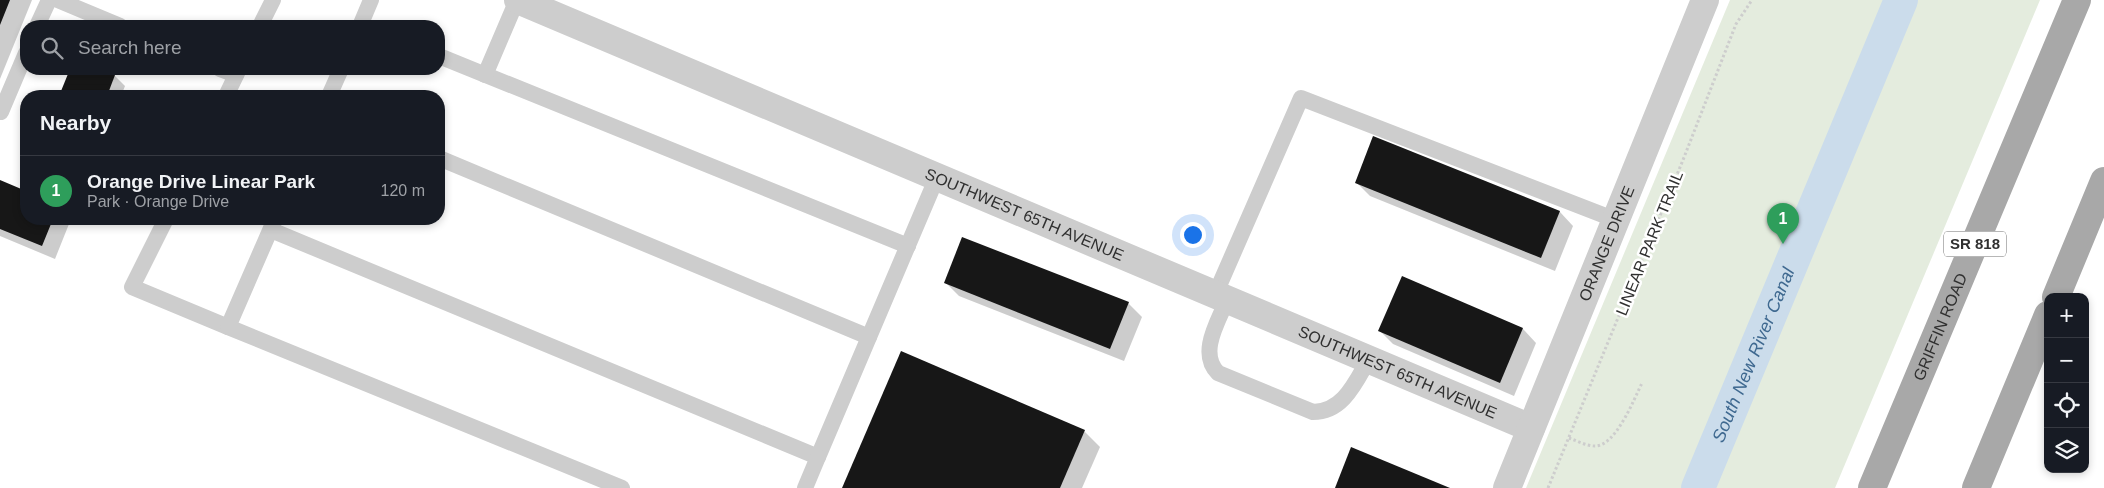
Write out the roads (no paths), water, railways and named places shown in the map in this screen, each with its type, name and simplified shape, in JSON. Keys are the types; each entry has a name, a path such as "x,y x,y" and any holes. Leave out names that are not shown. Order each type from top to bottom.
{"main road":[{"name":"GRIFFIN ROAD","path":"1872,488 2077,0"},
{"path":"2058,293 2104,181"},
{"path":"1976,488 2044,325"}],"street":[{"name":"SOUTHWEST 65TH AVENUE","path":"517,0 1532,428"},
{"name":"ORANGE DRIVE","path":"1507,488 1705,0"}],"lane":[{"path":"41,20 49,0"},
{"path":"58,0 106,20"},
{"path":"263,20 272,0"},
{"path":"364,20 371,0"},
{"path":"485,75 517,0"},
{"path":"445,58 908,246"},
{"path":"1,112 20,67"},
{"path":"229,90 236,75"},
{"path":"332,90 338,75"},
{"path":"1369,359 1347,396 1337,406 1324,412 1313,412 1218,373 1211,366 1209,352 1211,338 1221,297 1301,98 1616,220"},
{"path":"445,160 869,337"},
{"path":"805,488 937,177"},
{"path":"163,225 132,287 622,488"},
{"path":"228,327 273,225"},
{"path":"275,225 818,458"}],"waterway":[{"name":"South New River Canal","path":"1698,488 1901,0"}],"place":[{"name":"Orange Drive Linear Park","path":"1783,244"}]}
